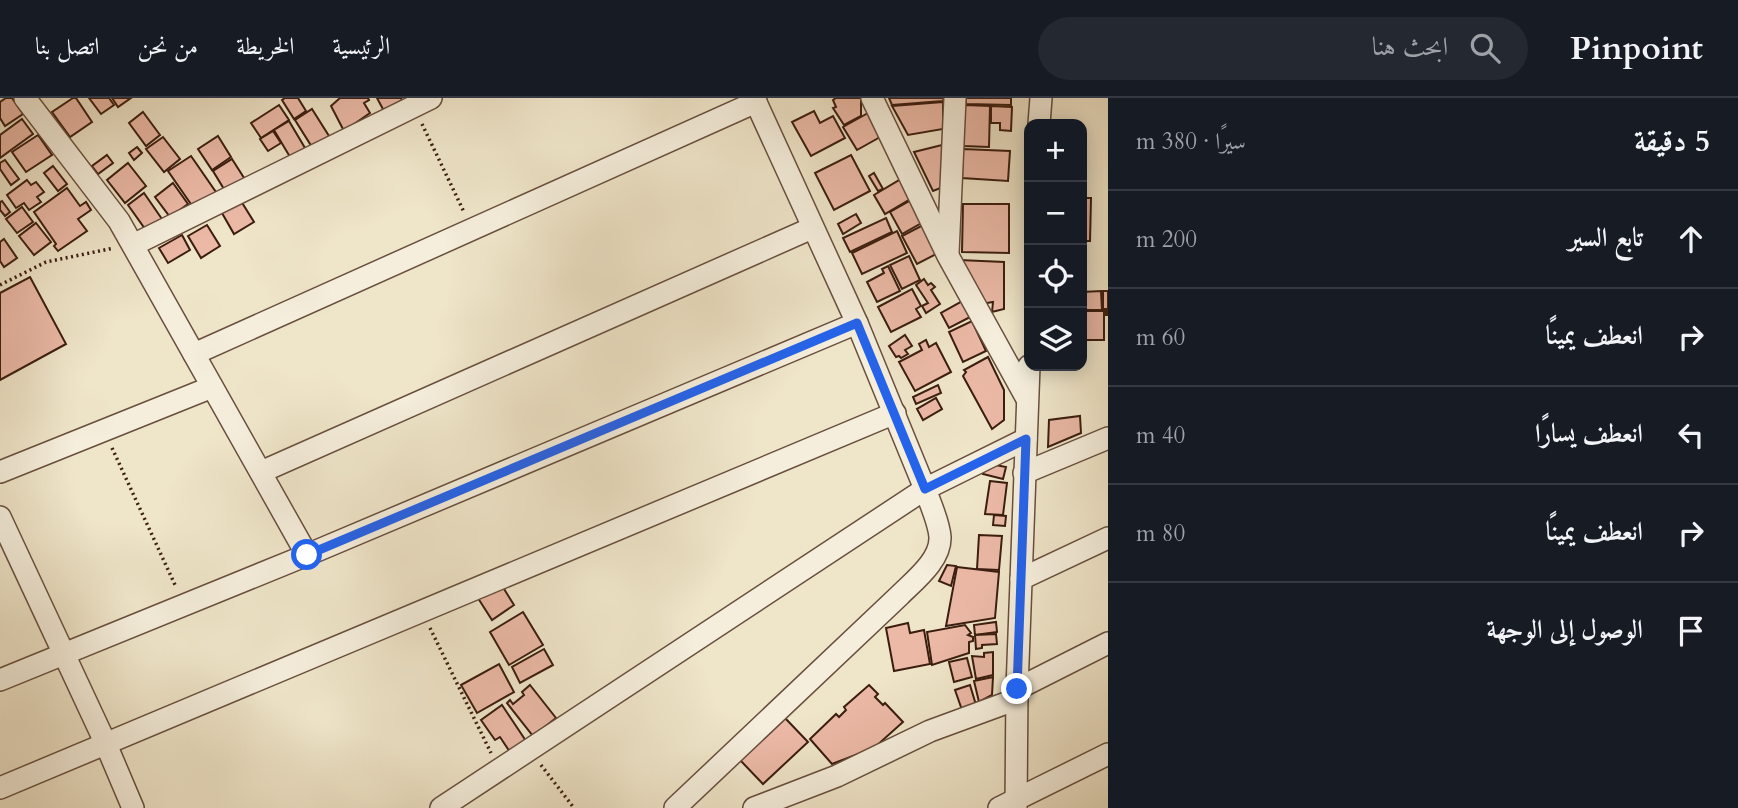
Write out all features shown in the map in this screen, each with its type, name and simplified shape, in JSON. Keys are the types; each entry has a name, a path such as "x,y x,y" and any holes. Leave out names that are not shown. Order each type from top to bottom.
{"street":[{"path":"25,98 119,221 307,555"},
{"path":"872,98 948,256 1028,401"},
{"path":"948,256 955,98"},
{"path":"1040,119 1041,98"},
{"path":"194,354 755,100 857,323 925,489 940,536 938,551 900,595 675,808"},
{"path":"133,245 422,102"},
{"path":"261,472 812,228"},
{"path":"0,680 307,555 857,323"},
{"path":"1010,805 1017,694 1029,371"},
{"path":"0,472 212,387"},
{"path":"0,788 894,413"},
{"path":"441,808 925,489 1026,439"},
{"path":"1024,473 1108,439"},
{"path":"0,517 133,808"},
{"path":"1021,579 1108,538"},
{"path":"754,808 837,776 930,731 1017,694 1108,643"},
{"path":"1010,805 1108,754"}],"path":[{"path":"422,102 472,229"},
{"path":"0,285 46,262 133,245"},
{"path":"104,430 184,605"},
{"path":"421,610 499,770"},
{"path":"529,750 573,808"}],"building":[{"path":"12,98 23,114 5,126 0,118 0,102"},
{"path":"76,98 92,122 70,137 52,112"},
{"path":"89,98 109,98 114,105 101,114"},
{"path":"112,98 131,98 118,107"},
{"path":"298,98 306,111 294,119 282,100"},
{"path":"340,98 368,98 364,103 370,113 344,131 331,106"},
{"path":"377,98 401,98 402,100 384,111"},
{"path":"861,98 861,116 844,125 833,108 836,107 833,100"},
{"path":"889,98 944,98 943,101 892,105"},
{"path":"966,98 1011,98 1011,105 966,104"},
{"path":"943,102 943,129 908,135 892,106"},
{"path":"279,105 289,120 261,138 251,123"},
{"path":"965,105 990,106 989,147 963,146"},
{"path":"991,106 1012,107 1011,131 1000,130 1000,123 991,123"},
{"path":"312,109 329,136 312,147 295,120"},
{"path":"814,111 820,123 833,116 845,138 811,156 792,122"},
{"path":"143,112 160,135 146,146 129,123"},
{"path":"868,113 882,136 857,150 843,127"},
{"path":"22,119 33,134 0,158 0,135"},
{"path":"289,121 305,148 290,157 274,130"},
{"path":"273,131 281,143 268,151 260,139"},
{"path":"38,135 52,155 26,172 12,152"},
{"path":"218,136 231,157 212,170 198,149"},
{"path":"163,137 180,159 164,172 146,149"},
{"path":"942,145 943,187 933,191 914,152"},
{"path":"137,147 142,153 134,160 129,153"},
{"path":"963,149 1010,151 1008,181 962,178"},
{"path":"107,155 113,163 98,174 92,166"},
{"path":"851,155 870,191 834,210 815,173"},
{"path":"191,156 218,195 195,210 168,171"},
{"path":"232,159 246,181 227,194 213,171"},
{"path":"5,160 19,179 11,185 0,169 0,163"},
{"path":"128,163 146,186 125,203 107,180"},
{"path":"53,166 67,184 58,191 44,173"},
{"path":"874,173 883,189 878,191 869,176"},
{"path":"901,179 912,198 885,214 874,195"},
{"path":"27,180 31,185 36,182 44,192 37,197 41,202 29,210 24,203 16,208 7,195"},
{"path":"173,183 188,204 170,217 155,197"},
{"path":"67,188 80,206 86,202 91,210 78,219 87,231 58,251 34,212"},
{"path":"144,193 164,222 148,233 128,205"},
{"path":"1087,198 1091,198 1090,241 1087,241"},
{"path":"913,199 925,221 902,234 890,212"},
{"path":"2,201 10,212 5,216 0,210"},
{"path":"241,201 254,222 234,234 222,213"},
{"path":"963,204 1009,204 1009,253 962,252"},
{"path":"22,207 33,222 17,233 6,219"},
{"path":"856,214 861,223 843,234 838,224"},
{"path":"886,218 892,232 850,252 843,238"},
{"path":"36,223 51,242 34,255 19,236"},
{"path":"927,223 942,251 917,264 902,236"},
{"path":"207,225 220,246 201,258 188,236"},
{"path":"897,231 907,253 862,274 852,253"},
{"path":"182,235 190,250 168,263 159,248"},
{"path":"4,239 17,258 4,267 0,261 0,242"},
{"path":"909,256 920,280 902,289 890,265"},
{"path":"959,260 1004,262 1004,309 992,312 993,302 981,304"},
{"path":"888,266 900,291 877,302 867,282 884,273 882,269"},
{"path":"30,277 66,344 0,380 0,293"},
{"path":"924,279 928,285 931,283 935,287 931,290 940,304 926,313 922,306 928,303 916,285"},
{"path":"912,289 921,306 916,309 921,317 891,332 878,307"},
{"path":"1101,291 1102,310 1087,310 1087,292"},
{"path":"1103,291 1108,291 1108,315 1106,309 1103,309"},
{"path":"968,298 976,314 949,328 941,313"},
{"path":"1087,311 1104,311 1104,340 1087,340"},
{"path":"972,321 986,351 963,362 949,332"},
{"path":"905,335 912,346 905,350 908,354 901,358 896,357 889,346"},
{"path":"926,340 929,347 936,343 951,372 915,391 899,362 922,350 919,344"},
{"path":"988,357 1004,390 1004,420 992,429 963,376 966,372 964,370"},
{"path":"938,385 941,393 916,404 913,397"},
{"path":"936,398 942,409 923,420 917,409"},
{"path":"1080,416 1081,433 1048,447 1049,420"},
{"path":"985,463 1006,467 1003,479 983,474"},
{"path":"990,481 1007,483 1003,515 985,514"},
{"path":"994,515 1006,516 1005,526 993,525"},
{"path":"979,535 1002,536 999,570 977,569"},
{"path":"947,565 956,566 951,586 939,581"},
{"path":"957,567 999,572 995,618 946,626"},
{"path":"501,584 514,605 492,620 476,595"},
{"path":"523,612 543,645 509,665 490,632"},
{"path":"996,622 997,632 975,635 974,625"},
{"path":"908,623 910,633 924,630 930,664 894,671 886,628"},
{"path":"965,625 971,633 968,635 973,637 973,641 969,642 969,653 932,665 927,632"},
{"path":"996,634 997,644 982,645 982,648 976,649 975,635"},
{"path":"544,649 553,665 520,683 512,667"},
{"path":"993,652 993,675 976,679 972,656 984,657 984,653"},
{"path":"967,658 972,677 954,682 949,662"},
{"path":"499,664 514,692 477,713 461,685"},
{"path":"993,677 992,695 979,702 974,681"},
{"path":"530,685 556,718 533,736 507,703 510,700 513,704 524,695 522,692"},
{"path":"869,685 878,694 875,697 883,705 885,703 903,722 874,748 832,764 810,739 836,714 839,717 846,710 844,707"},
{"path":"970,685 976,705 962,710 955,690"},
{"path":"502,705 526,741 510,752 500,737 495,740 481,720"},
{"path":"785,718 808,742 763,784 740,760"}],"route":[{"path":"307,555 857,323 925,489 1026,439 1017,689"}]}
